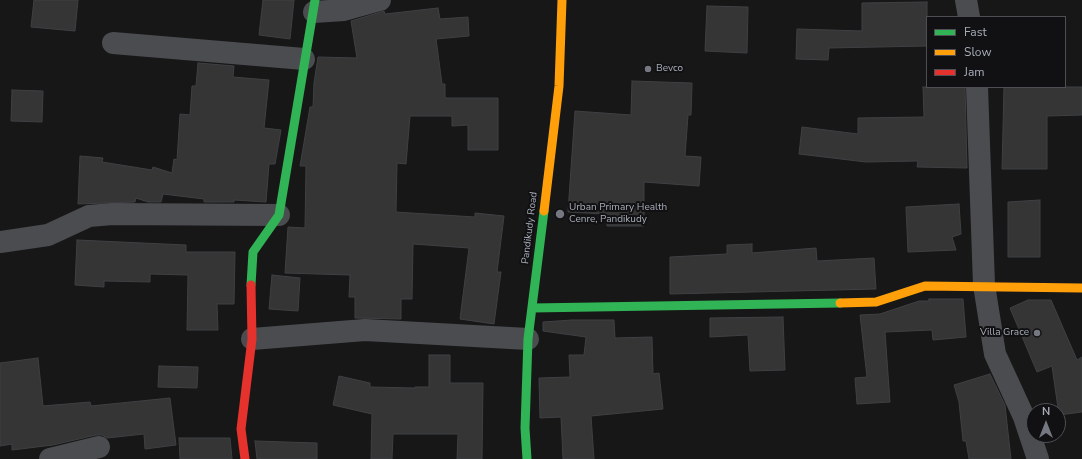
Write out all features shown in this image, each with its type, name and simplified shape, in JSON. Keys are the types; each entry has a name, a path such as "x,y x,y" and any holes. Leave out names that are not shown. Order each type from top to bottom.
{"street":[{"path":"245,459 242,429 252,339 250,298 253,252 279,215 304,59 315,6 344,10 380,0"},
{"name":"Pandikudy Road","path":"526,459 525,428 528,339 559,86 562,0"},
{"path":"966,0 969,16"},
{"path":"113,43 304,59"},
{"path":"977,88 984,285 995,354 1024,417 1038,459"},
{"path":"0,242 48,235 88,216 112,214 279,215"},
{"path":"532,308 666,307 876,302 924,286 984,285 1082,288"},
{"path":"252,339 365,330 528,339"},
{"path":"50,459 99,447"}],"building":[{"path":"34,0 78,0 75,31 31,27"},
{"path":"263,0 294,0 290,39 259,35"},
{"path":"927,2 926,46 829,48 828,60 796,59 797,29 862,31 862,3"},
{"path":"707,6 748,7 747,53 705,51"},
{"path":"438,8 440,19 468,17 469,36 436,39 442,84 445,84 445,98 498,98 498,150 468,150 468,125 452,126 452,116 410,116 406,164 397,163 396,212 475,217 475,213 504,216 497,272 501,272 494,324 460,319 469,248 413,244 412,299 401,299 401,319 355,318 355,297 349,297 350,275 285,273 288,227 305,228 306,166 300,166 310,107 313,107 314,83 318,57 357,58 351,21 384,11 385,14"},
{"path":"198,63 234,66 233,77 269,80 264,128 281,130 275,164 269,164 266,202 234,200 234,202 204,202 204,199 163,194 161,202 148,202 136,198 135,202 78,204 80,156 103,158 102,162 152,170 153,167 172,173 174,159 177,160 180,114 190,115 192,86 196,86"},
{"path":"632,81 692,83 691,115 688,115 685,156 701,157 699,186 644,182 644,226 607,226 607,214 568,212 575,111 631,115"},
{"path":"923,87 965,88 967,168 917,167 918,161 866,162 799,154 802,127 858,134 858,118 924,117"},
{"path":"1082,87 1082,115 1047,116 1047,169 1002,169 1004,88"},
{"path":"12,90 43,91 42,122 11,121"},
{"path":"1040,200 1040,257 1008,257 1008,202"},
{"path":"959,204 961,234 952,237 956,250 908,252 906,207"},
{"path":"77,240 186,245 186,252 235,252 234,304 217,304 218,330 187,330 188,275 150,274 150,282 104,281 104,287 75,285"},
{"path":"752,244 752,253 816,248 817,261 874,258 876,289 670,294 670,257 727,254 727,245"},
{"path":"272,275 300,278 298,311 269,309"},
{"path":"929,299 963,299 966,337 933,340 932,330 885,332 890,402 857,404 855,378 867,377 860,315 880,314 919,301 929,301"},
{"path":"1028,300 1051,300 1077,360 1082,357 1082,412 1066,414 1066,403 1057,403 1052,366 1037,372 1010,308"},
{"path":"783,317 785,370 750,371 748,335 710,337 710,318"},
{"path":"614,320 615,338 652,337 653,374 659,373 663,409 591,416 594,459 563,459 561,417 540,418 539,378 570,377 569,355 584,355 586,337 543,331 543,322"},
{"path":"429,355 450,355 450,383 483,383 482,459 457,459 458,434 393,434 392,459 371,459 372,414 333,405 339,376 370,383 370,387 429,387"},
{"path":"38,358 43,406 90,402 91,406 170,398 176,445 145,449 144,434 107,438 102,435 96,435 53,445 12,450 12,444 0,446 0,363"},
{"path":"159,366 198,367 197,388 158,387"},
{"path":"990,374 1005,405 1011,459 969,459 966,441 963,441 959,402 954,385"},
{"path":"179,438 230,438 232,459 180,459"},
{"path":"255,441 317,443 317,459 257,459"}],"traffic: fast":[{"path":"251,285 253,252 279,215 315,0"},
{"path":"527,459 525,428 528,339 544,211"},
{"path":"532,308 840,303"}],"traffic: slow":[{"path":"544,211 559,86 562,0"},
{"path":"840,303 876,302 925,286 1082,288"}],"traffic: jam":[{"path":"245,459 241,429 252,339 251,285"}],"place":[{"name":"Bevco","path":"648,69"},
{"name":"Urban Primary Health Cenre, Pandikudy","path":"560,214"},
{"name":"Villa Grace","path":"1037,333"}]}
